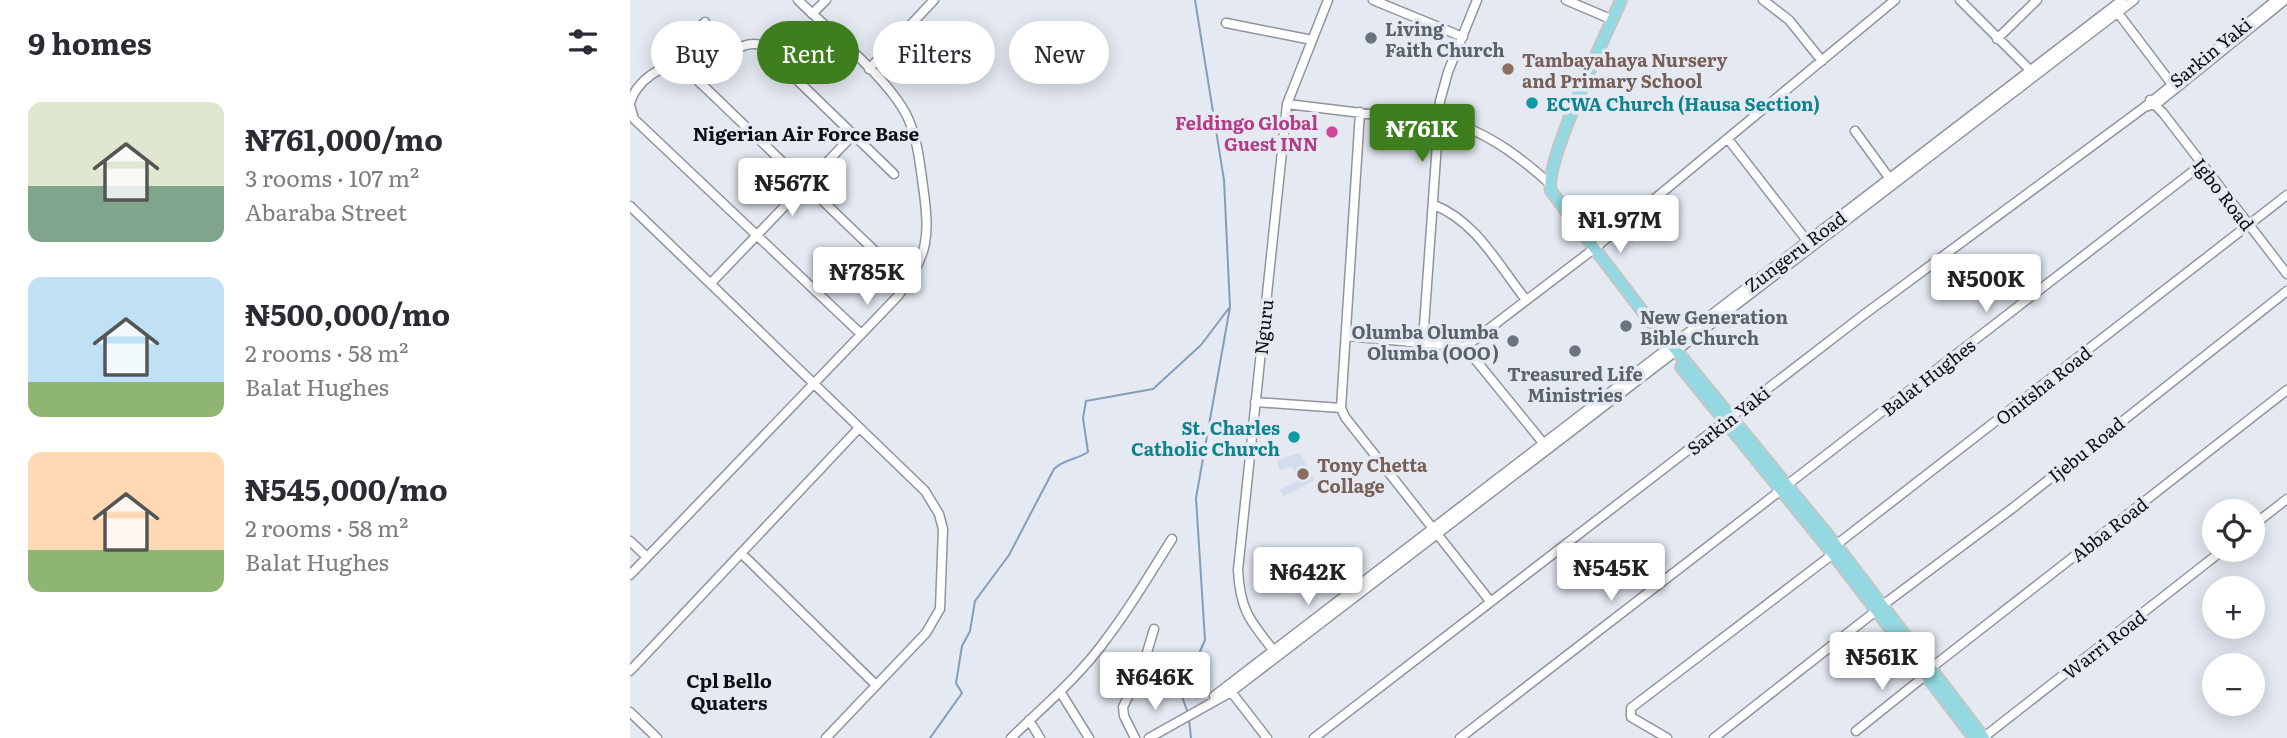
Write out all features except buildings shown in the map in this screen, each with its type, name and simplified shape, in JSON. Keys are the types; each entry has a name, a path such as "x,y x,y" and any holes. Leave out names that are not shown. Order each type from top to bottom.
{"main road":[{"path":"1621,0 1562,142 1549,183 1555,199 1670,347 1835,549 1984,738"},
{"path":"1929,671 1974,738"}],"street":[{"path":"630,575 908,283 920,264 928,242 918,153 910,122 898,102 869,69 798,0"},
{"path":"812,14 826,0"},
{"path":"869,69 934,0"},
{"name":"Nguru","path":"1274,651 1246,616 1239,593 1238,570 1287,104 1328,0"},
{"path":"1373,0 1463,37"},
{"path":"1423,341 1443,86 1476,0"},
{"path":"1566,0 1613,20"},
{"path":"1765,0 1789,20 1822,61"},
{"path":"1465,347 1595,248 1895,0"},
{"path":"1960,0 2031,71"},
{"path":"1997,39 2037,0"},
{"name":"Zungeru Road","path":"1186,714 1229,689 1274,651 1435,532 1544,444 2122,0"},
{"path":"1267,738 1229,689 1435,532 1670,347 2134,0"},
{"name":"Sarkin Yaki","path":"1314,738 1996,214 2152,102 2171,83 2276,0"},
{"path":"2152,102 2285,0"},
{"path":"2118,13 2171,83"},
{"path":"1226,23 1312,40"},
{"path":"743,44 751,42 761,45 894,174"},
{"path":"651,79 635,92 630,105 634,118 860,334"},
{"path":"702,84 908,283"},
{"name":"Igbo Road","path":"2152,102 2287,274"},
{"path":"1287,104 1439,120 1487,135 1513,151 1549,183"},
{"path":"1360,112 1341,408 1345,417 1490,601"},
{"path":"1855,131 1890,180"},
{"path":"710,283 853,135"},
{"path":"1728,139 1808,242"},
{"name":"Balat Hughes","path":"1460,738 2201,165"},
{"name":"Onitsha Road","path":"1667,738 1629,715 1632,708 2287,195"},
{"path":"1434,205 1449,211 1467,224 1526,300"},
{"path":"630,206 925,491 943,529 940,609 926,633 826,738"},
{"name":"Ijebu Road","path":"1714,738 1880,607 2014,507 2287,291"},
{"path":"1347,336 1465,347 1544,444"},
{"name":"Abba Road","path":"1856,731 2287,390"},
{"path":"1255,402 1341,408"},
{"path":"630,671 859,428"},
{"path":"2265,516 2287,499"},
{"path":"1011,738 1061,692 1107,639 1172,540"},
{"path":"630,541 647,557"},
{"path":"742,554 876,685"},
{"name":"Warri Road","path":"1984,738 2208,562"},
{"path":"1154,629 1143,666 1123,707 1124,716 1137,738 1186,714"},
{"path":"1061,692 1089,738"},
{"path":"630,712 657,738"},
{"path":"1149,738 1186,714"},
{"path":"1029,720 1040,738"}],"shaded area":[{"name":"Tony Chetta Collage","path":"1300,453 1314,480 1283,497 1280,490 1299,480 1292,467 1279,470 1277,459"}],"waterway":[{"path":"1188,713 1181,694 1205,640 1196,498 1230,307 1224,180 1195,0"},
{"path":"930,738 962,693 956,683 962,646 970,631 975,601 1009,555 1054,469 1088,452 1083,418 1086,401 1153,389 1201,345 1229,308"},
{"path":"1189,719 1191,738"}],"place":[{"name":"Living Faith Church","path":"1371,38"},
{"name":"Tambayahaya Nursery and Primary School","path":"1508,69"},
{"name":"ECWA Church (Hausa Section)","path":"1532,103"},
{"name":"Feldingo Global Guest INN","path":"1332,132"},
{"name":"New Generation Bible Church","path":"1626,326"},
{"name":"Olumba Olumba Olumba (OOO)","path":"1513,341"},
{"name":"Treasured Life Ministries","path":"1575,351"},
{"name":"St. Charles Catholic Church","path":"1294,437"},
{"name":"Tony Chetta Collage","path":"1303,474"}],"district":[{"name":"Nigerian Air Force Base","path":"806,133"},
{"name":"Cpl Bello Quaters","path":"729,691"}]}
